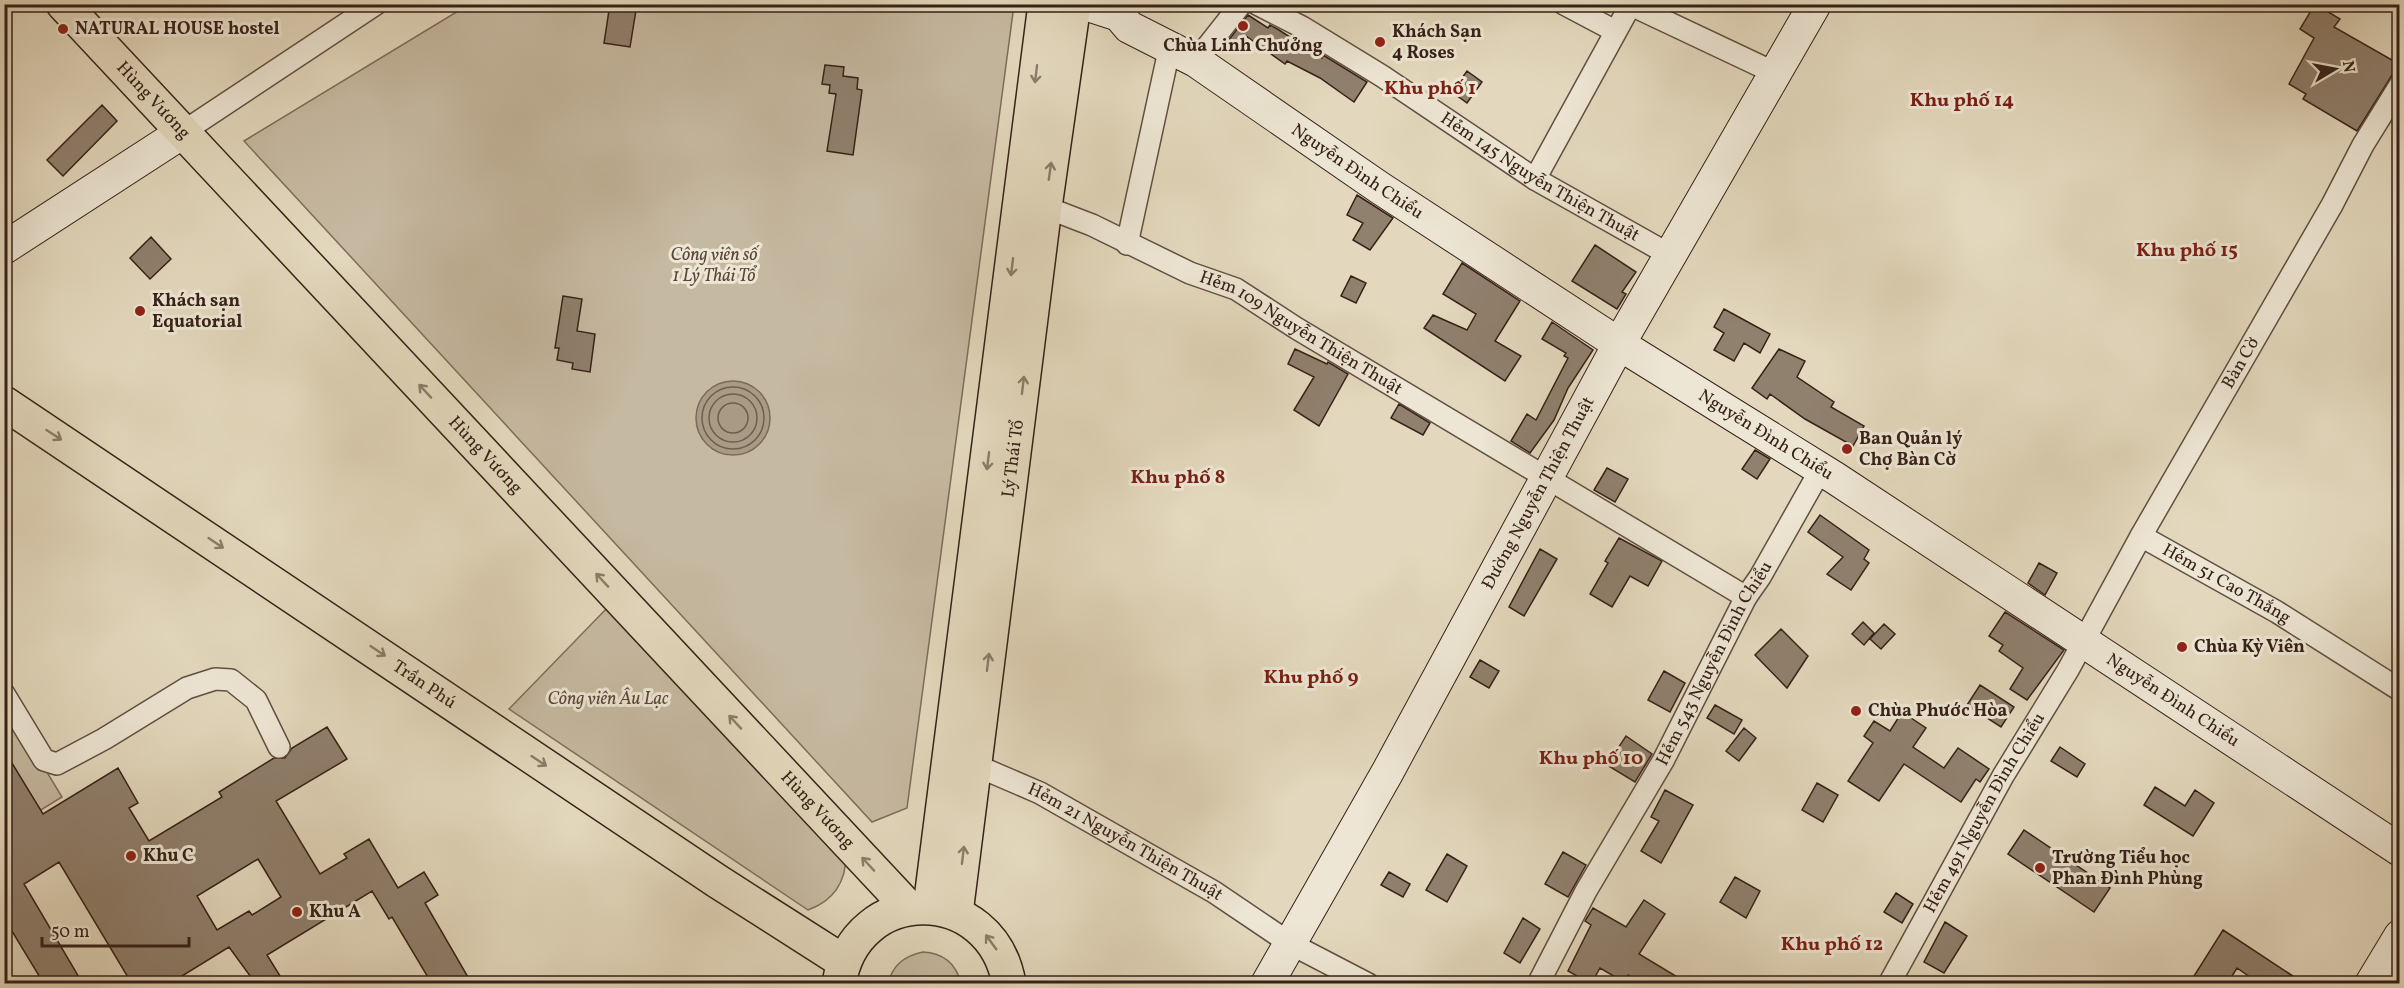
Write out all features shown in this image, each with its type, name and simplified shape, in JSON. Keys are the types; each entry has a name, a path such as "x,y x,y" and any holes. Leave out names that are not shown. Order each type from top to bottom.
{"main road":[{"name":"Hùng Vương","path":"63,4 183,132 932,909 985,933 996,948 1009,984"},
{"name":"Đường Nguyễn Thiện Thuật","path":"1267,984 1619,344 1815,4"},
{"name":"Nguyễn Đình Chiểu","path":"1064,10 1116,31 1130,27 1183,53 1371,182 1619,344 1821,470 2400,850"},
{"name":"Lý Thái Tổ","path":"932,909 963,764 1045,207 1064,10"},
{"name":"Lý Thái Tổ","path":"963,764 1064,10"},
{"path":"4,248 183,132"},
{"name":"Trần Phú","path":"4,403 717,881 842,973"},
{"path":"842,973 852,947 874,923 932,909"},
{"path":"2371,984 2400,936"}],"street":[{"path":"183,132 376,4"},
{"path":"1127,244 1183,53 1241,4"},
{"name":"Hẻm 145 Nguyễn Thiện Thuật","path":"1257,4 1302,27 1382,76 1535,179 1670,255"},
{"path":"1564,4 1615,31"},
{"path":"1535,179 1631,5 1775,73"},
{"name":"Bàn Cờ","path":"2083,642 2141,536 2332,205 2363,145 2400,85"},
{"name":"Hẻm 109 Nguyễn Thiện Thuật","path":"1045,207 1092,225 1190,273 1236,289 1546,479 1746,597"},
{"name":"Hẻm 543 Nguyễn Ðình Chiểu","path":"1538,984 1586,891 1663,761 1746,597 1760,578 1821,470"},
{"name":"Hẻm 51 Cao Thắng","path":"2141,536 2277,612 2400,690"},
{"name":"Hẻm 491 Nguyễn Ðình Chiểu","path":"1889,984 2003,776 2083,642"},
{"path":"4,694 44,760 57,764 104,740 187,688 216,679 231,680 256,700 279,747"},
{"name":"Hẻm 21 Nguyễn Thiện Thuật","path":"963,764 1049,798 1214,892 1291,944 1368,984"}],"green space":[{"name":"Công viên số 1 Lý Thái Tổ","path":"468,5 1014,5 907,808 872,822 244,141"},
{"name":"Công viên Âu Lạc","path":"608,607 846,855 844,874 831,896 808,910 509,709"},
{"path":"4,701 62,797 5,832 4,832"},
{"path":"923,952 937,955 948,961 956,970 961,983 888,983 900,962"}],"water":[{"path":"726,381 740,381 754,387 764,397 770,411 768,432 754,449 740,455 726,455 712,449 702,439 696,425 696,411 702,397 712,387"}],"building":[{"path":"610,4 637,4 630,47 604,43"},
{"path":"2315,4 2340,19 2334,27 2399,64 2357,131 2303,99 2306,94 2289,84 2314,38 2300,29"},
{"path":"1248,15 1268,28 1270,25 1279,30 1322,58 1323,55 1367,82 1354,102 1320,78 1287,61 1285,64 1246,36 1238,48 1228,41"},
{"path":"825,65 844,67 843,76 858,78 857,89 862,90 853,155 827,151 836,94 829,93 830,85 822,84"},
{"path":"1467,71 1482,82 1467,103 1452,92"},
{"path":"102,105 117,121 63,176 47,160"},
{"path":"1357,195 1393,218 1370,250 1353,240 1363,223 1347,215"},
{"path":"151,237 171,259 150,279 130,258"},
{"path":"1595,245 1636,272 1622,292 1626,294 1617,309 1572,281"},
{"path":"1462,263 1520,301 1495,341 1521,356 1505,381 1424,328 1433,315 1467,330 1476,314 1443,294"},
{"path":"1351,276 1366,283 1356,303 1341,296"},
{"path":"563,296 582,299 577,331 595,334 590,372 572,369 573,363 557,360 559,348 555,348"},
{"path":"1724,309 1770,334 1760,353 1744,343 1734,361 1714,350 1724,333 1714,327"},
{"path":"1552,322 1593,350 1568,388 1554,420 1530,453 1511,441 1527,414 1536,420 1568,358 1564,356 1566,353 1542,339"},
{"path":"1295,349 1327,364 1328,362 1348,374 1319,426 1294,410 1314,377 1288,364"},
{"path":"1779,349 1805,361 1797,377 1834,402 1831,407 1864,426 1853,446 1805,419 1770,394 1767,399 1752,388"},
{"path":"1399,404 1430,423 1423,435 1391,418"},
{"path":"1755,450 1770,459 1757,479 1742,469"},
{"path":"1607,468 1628,479 1615,502 1594,490"},
{"path":"1820,515 1869,550 1864,559 1869,563 1851,590 1827,574 1843,557 1808,532"},
{"path":"1619,538 1662,561 1648,586 1630,576 1612,607 1590,594 1608,563 1605,561"},
{"path":"1540,549 1557,559 1524,616 1509,607"},
{"path":"2039,563 2057,573 2045,595 2028,583"},
{"path":"2005,612 2064,650 2027,700 2010,689 2023,668 1999,651 2003,645 1989,636"},
{"path":"1863,622 1874,633 1864,645 1852,634"},
{"path":"1884,624 1895,634 1881,649 1870,639"},
{"path":"1781,629 1808,656 1787,688 1755,655"},
{"path":"1480,660 1499,671 1489,688 1470,677"},
{"path":"1664,671 1685,683 1670,712 1648,700"},
{"path":"1980,685 2014,707 2001,727 1967,705"},
{"path":"1715,705 1742,720 1734,734 1707,718"},
{"path":"1902,712 1926,728 1913,747 1944,768 1958,748 1989,769 1980,782 1976,779 1961,802 1904,764 1879,801 1848,781 1873,743 1864,736 1874,721 1890,731"},
{"path":"327,727 347,759 276,801 320,874 347,858 344,854 369,839 398,888 424,872 438,895 425,903 472,984 432,984 392,917 389,919 372,891 267,955 285,984 256,984 229,947 169,984 132,984 59,862 24,884 83,984 44,984 4,918 4,750 43,814 118,768 138,803 129,808 149,841 222,797 219,792 274,758 285,758 292,748","holes":["258,859 281,897 252,915 249,911 217,930 197,896"]},
{"path":"1744,728 1756,738 1739,761 1726,751"},
{"path":"1626,736 1652,754 1635,782 1607,765"},
{"path":"2060,747 2085,764 2077,777 2051,761"},
{"path":"1817,783 1838,795 1823,822 1802,810"},
{"path":"2155,787 2185,806 2195,790 2214,803 2193,836 2144,805"},
{"path":"1665,790 1693,805 1661,863 1641,851 1659,821 1651,817"},
{"path":"2024,830 2110,888 2094,912 2008,854"},
{"path":"1563,852 1586,865 1568,897 1545,884"},
{"path":"1447,854 1467,866 1447,902 1426,890"},
{"path":"1389,872 1410,884 1403,897 1381,885"},
{"path":"1735,877 1760,891 1746,918 1720,902"},
{"path":"1896,893 1913,904 1902,923 1884,912"},
{"path":"1644,900 1665,914 1639,954 1689,984 1644,984 1628,975 1624,982 1600,968 1591,984 1568,971 1591,925 1585,921 1593,908 1626,927"},
{"path":"1523,918 1540,929 1520,963 1504,953"},
{"path":"1945,922 1967,936 1944,973 1924,962"},
{"path":"2223,930 2305,984 2260,984 2237,968 2227,984 2189,984"}],"place":[{"name":"Chùa Linh Chưởng","path":"1243,26"},
{"name":"NATURAL HOUSE hostel","path":"63,29"},
{"name":"Khách Sạn 4 Roses","path":"1380,42"},
{"name":"Khách sạn Equatorial","path":"140,311"},
{"name":"Ban Quản lý Chợ Bàn Cờ","path":"1847,449"},
{"name":"Chùa Kỳ Viên","path":"2182,647"},
{"name":"Chùa Phước Hòa","path":"1856,711"},
{"name":"Khu C","path":"131,856"},
{"name":"Trường Tiểu học Phan Đình Phùng","path":"2040,868"},
{"name":"Khu A","path":"297,912"}],"district":[{"name":"Khu phố 1","path":"1430,89"},
{"name":"Khu phố 14","path":"1962,101"},
{"name":"Khu phố 15","path":"2187,251"},
{"name":"Khu phố 8","path":"1178,478"},
{"name":"Khu phố 9","path":"1311,678"},
{"name":"Khu phố 10","path":"1591,759"},
{"name":"Khu phố 12","path":"1832,945"}]}
